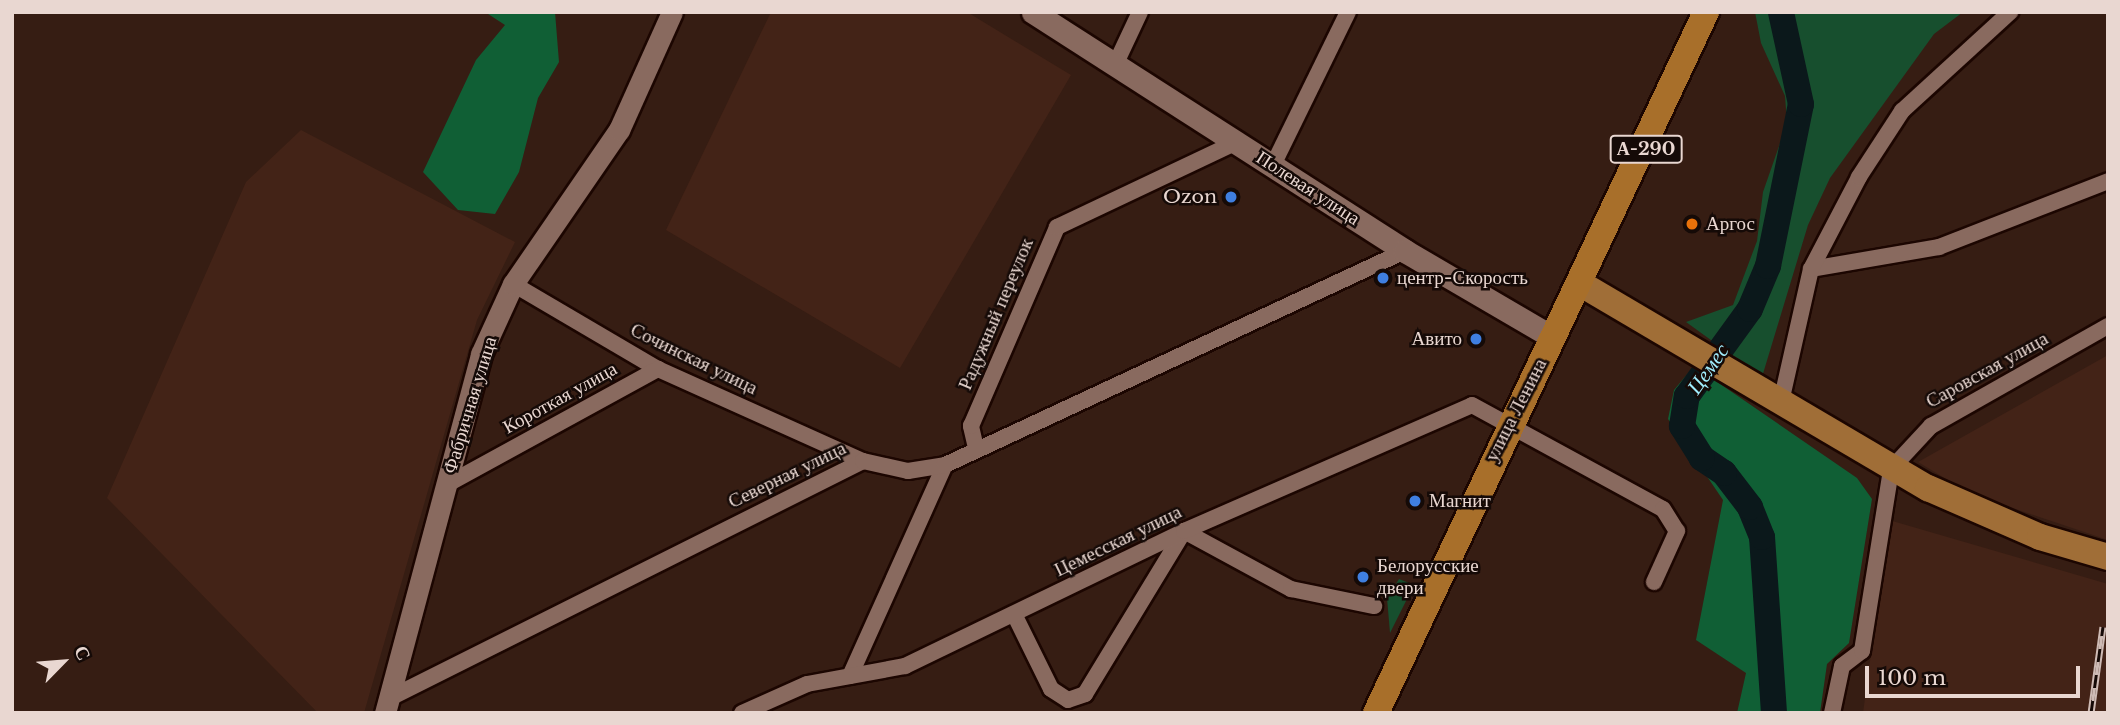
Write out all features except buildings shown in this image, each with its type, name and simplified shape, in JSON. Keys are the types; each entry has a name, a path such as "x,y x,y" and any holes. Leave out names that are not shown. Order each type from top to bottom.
{"highway":[{"name":"А-290","path":"1581,284 1706,12"},
{"name":"улица Ленина","path":"1376,713 1507,424 1581,284"}],"main road":[{"name":"Полевая улица","path":"1033,12 1405,251 1552,337"},
{"path":"1581,284 1695,348 1781,402 1984,515 2108,556"}],"street":[{"name":"Фабричная улица","path":"387,706 481,354 513,284 619,130 672,12"},
{"path":"1115,63 1140,12"},
{"path":"1273,165 1348,12"},
{"path":"1781,402 1811,269 1902,111 2010,12"},
{"name":"Радужный переулок","path":"976,448 971,426 1057,227 1237,142"},
{"path":"1811,269 1939,247 2108,181"},
{"name":"Северная улица","path":"387,706 863,461 908,471 945,465 976,448 1405,251"},
{"name":"Сочинская улица","path":"513,284 658,369 863,461"},
{"name":"Саровская улица","path":"1894,465 1931,426 2108,326"},
{"name":"Короткая улица","path":"446,485 658,369"},
{"name":"Цемесская улица","path":"742,713 807,684 905,666 1014,616 1184,531 1472,405 1507,424"},
{"path":"1507,424 1663,509 1677,531 1654,582"},
{"path":"850,676 945,465"},
{"path":"1832,713 1842,666 1862,651 1894,465"},
{"path":"1014,616 1051,689 1068,700 1085,694 1184,531 1291,589 1333,603 1374,606"}],"shaded area":[{"path":"771,12 967,12 1071,75 900,368 666,230"},
{"path":"301,130 515,242 477,320 364,713 318,713 107,498 246,182"},
{"path":"2108,355 2108,540 1971,494 1918,462"},
{"path":"1889,520 2108,584 2108,713 1863,713"}],"green space":[{"path":"485,12 555,12 559,62 538,98 519,172 495,214 458,210 423,172 476,60 505,25"},
{"path":"1755,12 1963,12 1934,34 1830,178 1808,225 1762,377 1686,322 1733,305 1757,241 1763,192 1787,123 1785,96 1761,43"},
{"path":"1694,366 1857,478 1872,499 1849,643 1827,664 1820,713 1737,713 1746,673 1696,640 1723,500 1668,419 1674,390"},
{"path":"1399,579 1414,585 1390,633 1387,598"}],"waterway":[{"name":"Цемес","path":"1774,713 1762,537 1750,507 1724,473 1702,458 1682,426 1687,396 1750,309 1768,266 1801,104 1781,12"}],"railway":[{"path":"2091,713 2103,627"}],"place":[{"name":"Ozon","path":"1231,197"},
{"name":"Аргос","path":"1692,224"},
{"name":"центр-Скорость","path":"1383,278"},
{"name":"Авито","path":"1476,339"},
{"name":"Магнит","path":"1415,501"},
{"name":"Белорусские двери","path":"1363,577"}]}
